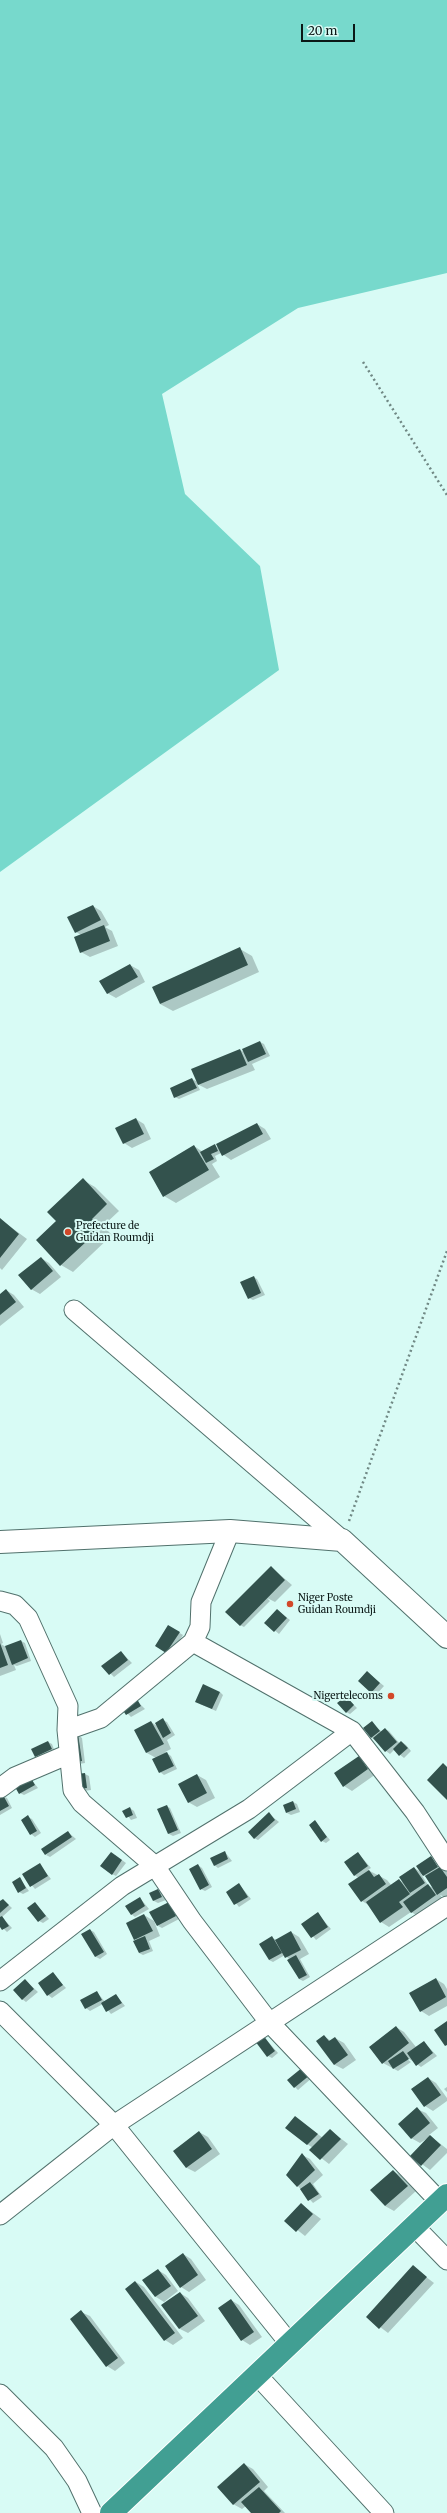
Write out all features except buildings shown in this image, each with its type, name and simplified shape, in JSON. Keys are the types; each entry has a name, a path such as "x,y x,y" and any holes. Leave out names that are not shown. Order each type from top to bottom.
{"highway":[{"path":"110,2513 415,2227 443,2198"}],"street":[{"path":"74,1310 342,1540 447,1637"},
{"path":"0,1542 230,1531 342,1540"},
{"path":"67,1730 101,1718 193,1642 200,1627 201,1602 230,1531"},
{"path":"0,1601 15,1605 28,1618 68,1706 67,1730 73,1790 82,1803 154,1866 192,1921 269,2022 443,2198"},
{"path":"193,1642 352,1731 415,1812 447,1861"},
{"path":"0,1981 111,1894 154,1866 249,1809 352,1731"},
{"path":"0,1788 8,1777 69,1754"},
{"path":"0,2216 114,2125 447,1906"},
{"path":"0,2011 114,2125 290,2344"},
{"path":"415,2227 447,2260"},
{"path":"257,2375 384,2513"},
{"path":"0,2394 54,2448 77,2481 92,2513"}],"path":[{"path":"363,362 447,495"},
{"path":"342,1540 447,1250"}],"green space":[{"path":"0,0 447,0 447,273 298,308 162,394 185,494 260,566 279,670 0,872"}],"place":[{"name":"Prefecture de Guidan Roumdji","path":"68,1232"},
{"name":"Niger Poste Guidan Roumdji","path":"290,1604"},
{"name":"Nigertelecoms","path":"391,1696"}]}
